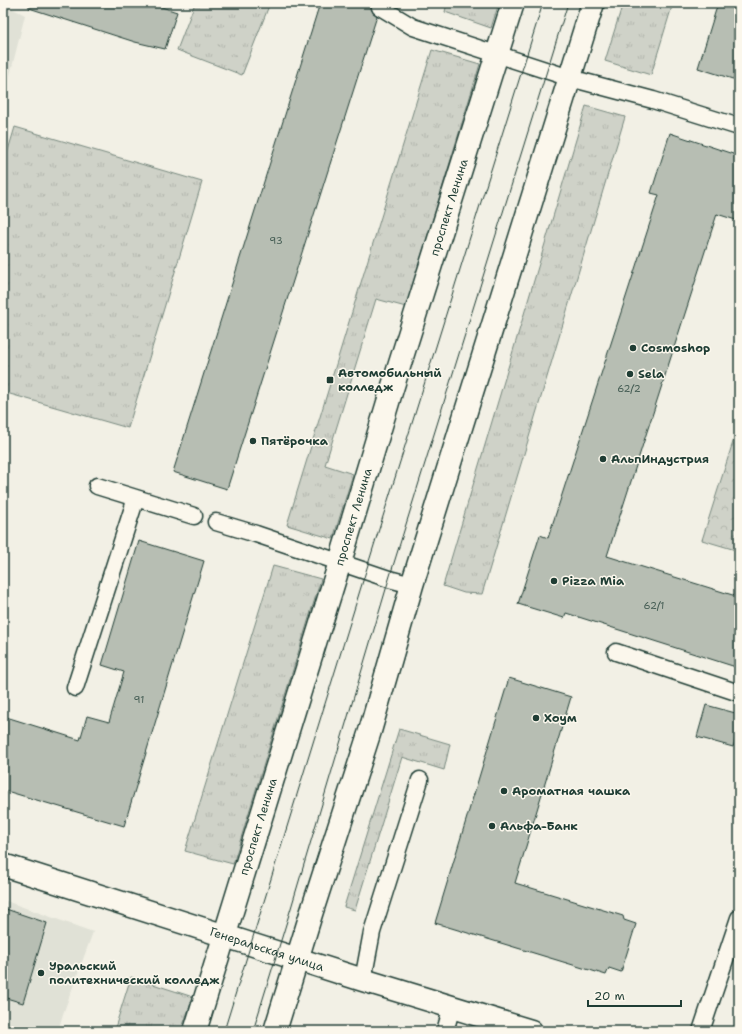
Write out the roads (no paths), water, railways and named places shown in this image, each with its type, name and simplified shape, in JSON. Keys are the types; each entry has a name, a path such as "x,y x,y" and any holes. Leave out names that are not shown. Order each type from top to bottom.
{"main road":[{"name":"проспект Ленина","path":"194,1031 340,562 392,389 514,3"},
{"path":"275,1031 370,731 412,585 593,3"},
{"name":"Генеральская улица","path":"3,865 297,959 531,1031"}],"lane":[{"path":"380,7 413,27 570,78 653,100 739,127"},
{"path":"97,486 194,516"},
{"path":"75,688 136,498"},
{"path":"216,522 412,585"},
{"path":"616,652 739,694"},
{"path":"364,980 372,932 420,780"},
{"path":"701,1031 739,918"},
{"path":"445,1031 452,1007"}],"tram line":[{"path":"224,1031 543,3"},
{"path":"253,1031 389,579 568,3"}],"place":[{"name":"Cosmoshop","path":"633,348"},
{"name":"Sela","path":"630,374"},
{"name":"Автомобильный колледж","path":"330,380"},
{"name":"Пятёрочка","path":"253,441"},
{"name":"АльпИндустрия","path":"603,459"},
{"name":"Pizza Mia","path":"554,581"},
{"name":"Хоум","path":"536,718"},
{"name":"Ароматная чашка","path":"504,791"},
{"name":"Альфа-Банк","path":"492,826"},
{"name":"Уральский политехнический колледж","path":"41,973"}]}
